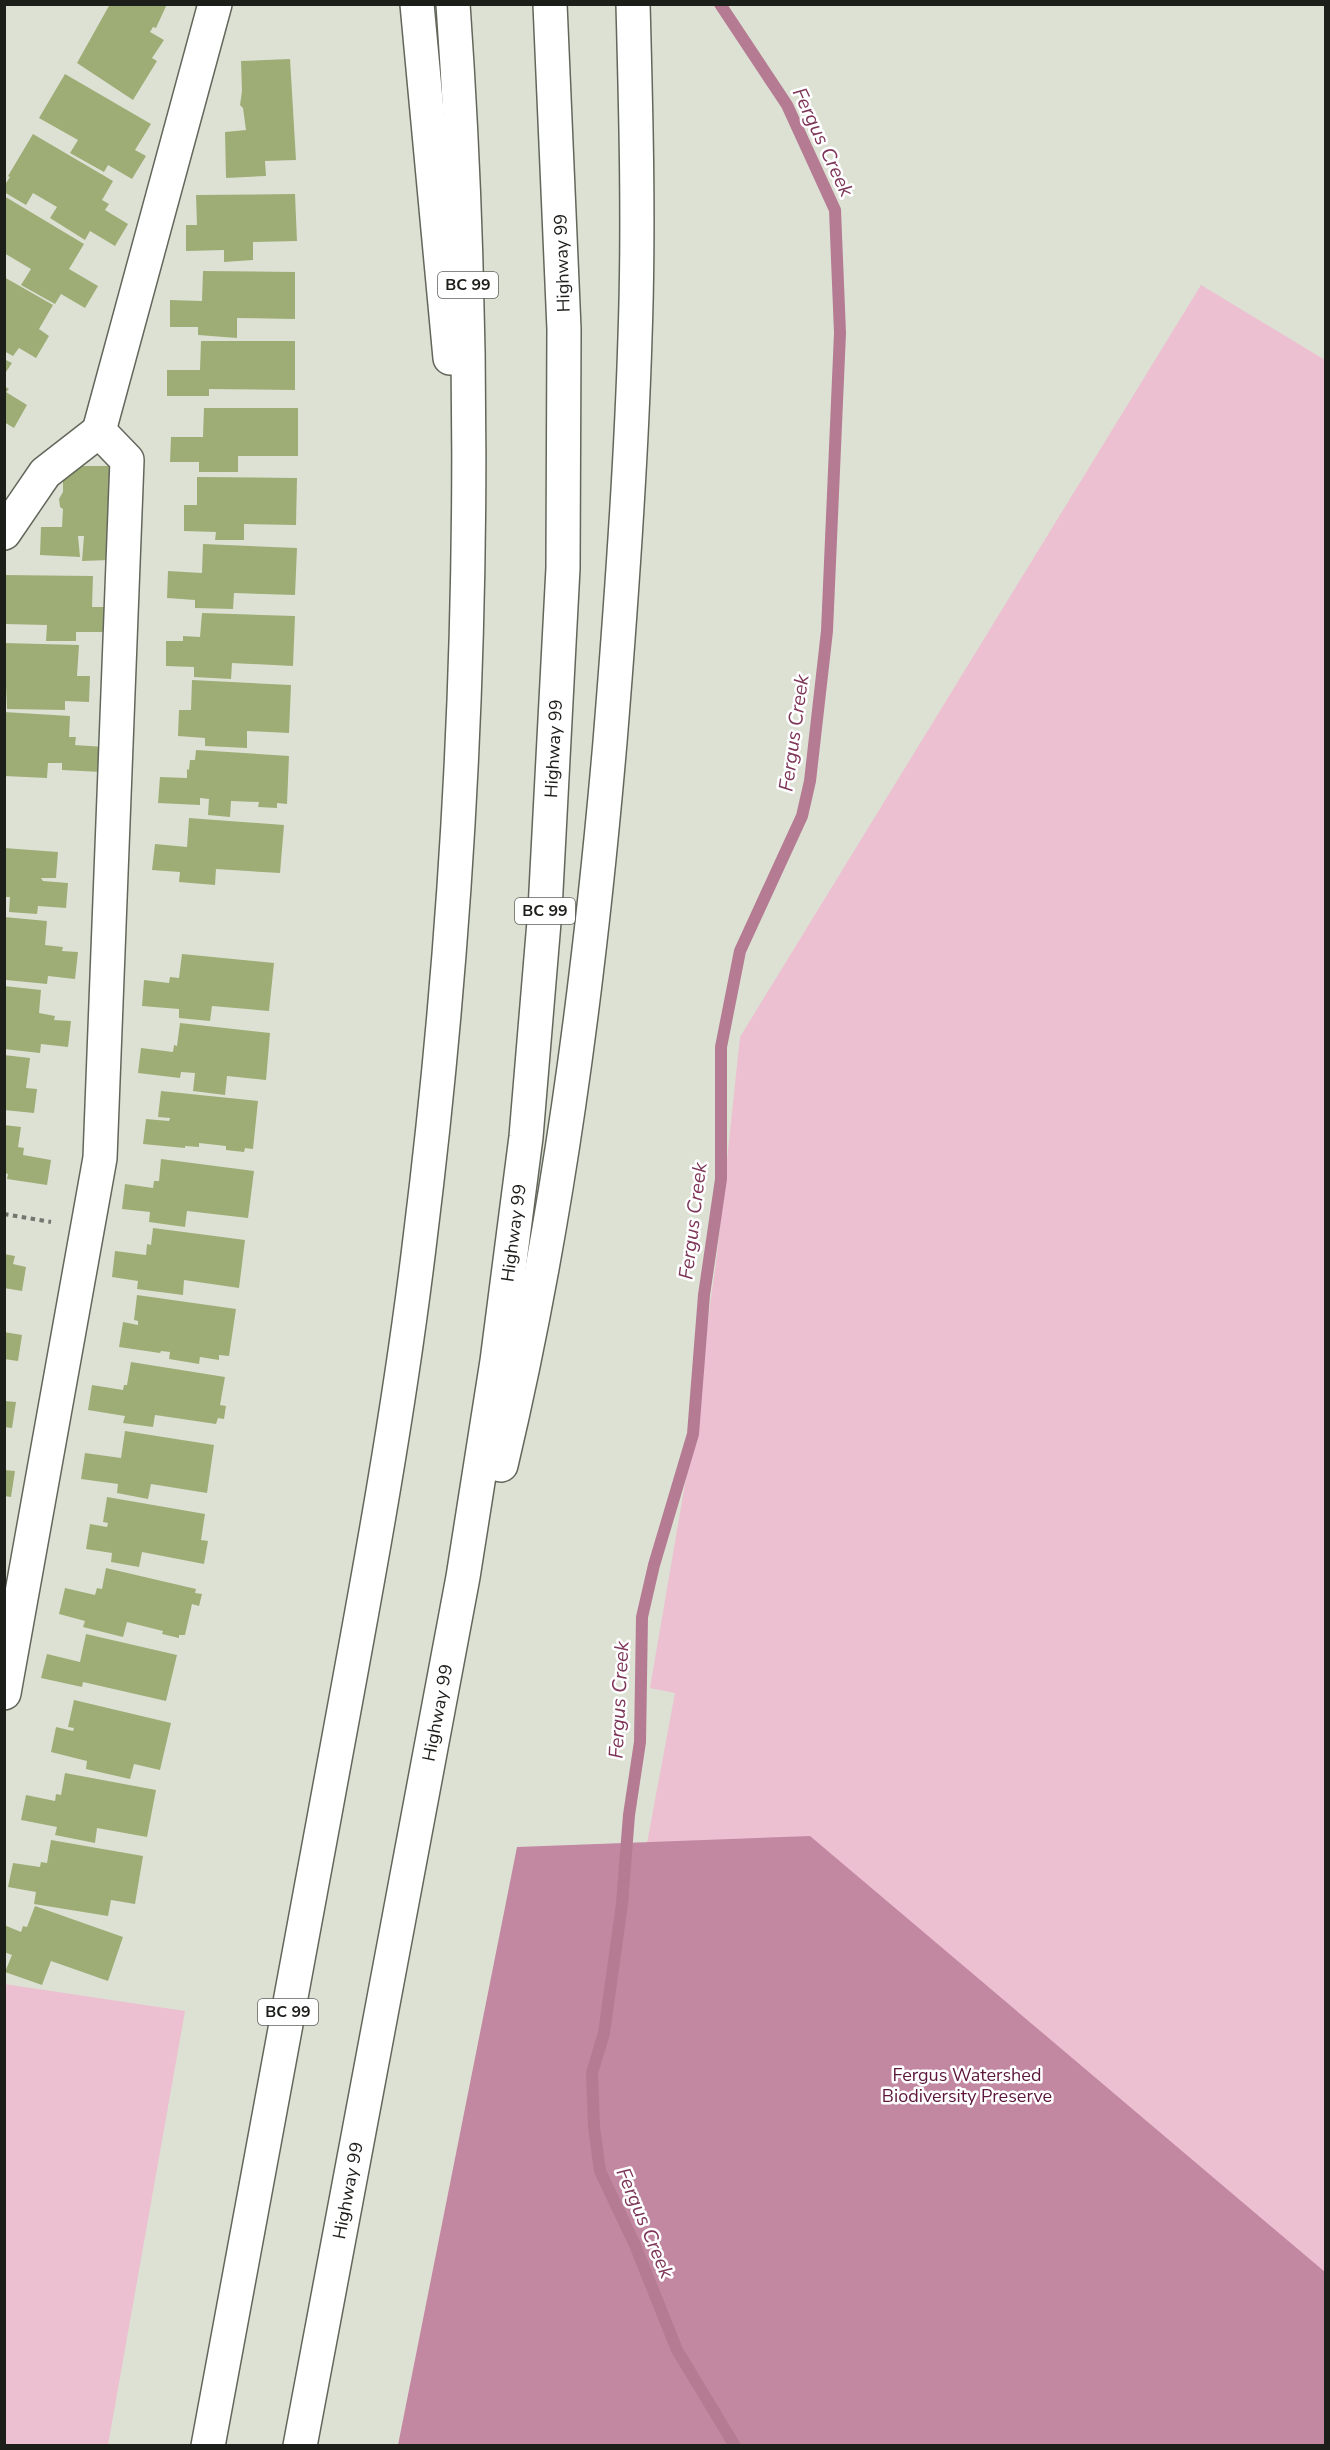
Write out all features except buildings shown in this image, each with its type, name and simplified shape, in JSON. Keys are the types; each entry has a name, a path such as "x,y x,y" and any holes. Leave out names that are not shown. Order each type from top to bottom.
{"main road":[{"path":"4,533 45,473 99,431 215,4"},
{"path":"417,4 470,565"},
{"name":"BC 99","path":"208,2445 366,1589 407,1337 432,1138 452,915 470,565 470,327 453,4"},
{"name":"Highway 99","path":"300,2445 463,1577 497,1361 524,1148 546,910 561,613 565,444 560,190 550,4"},
{"path":"420,1808 518,1394 543,1272 564,1138 593,913 614,687 630,457 637,200 633,4"},
{"path":"4,1693 100,1158 128,460 99,431"}],"path":[{"path":"4,1214 87,1228"}],"green space":[{"name":"Fergus Watershed Biodiversity Preserve","path":"1201,285 1325,360 1325,2445 438,2446 575,2229 675,1693 650,1688 687,1472 717,1255 740,1037"},
{"path":"810,1836 1325,2272 1325,2445 398,2445 517,1847"},
{"path":"4,1984 185,2011 108,2445 5,2445"}],"waterway":[{"name":"Fergus Creek","path":"720,4 787,105 835,210 840,333 827,631 810,781 802,816 740,951 721,1047 721,1179 704,1295 693,1434 654,1565 642,1617 640,1742 629,1815 622,1904 604,2033 592,2073 594,2127 600,2171 635,2245 677,2350 735,2446"}]}
